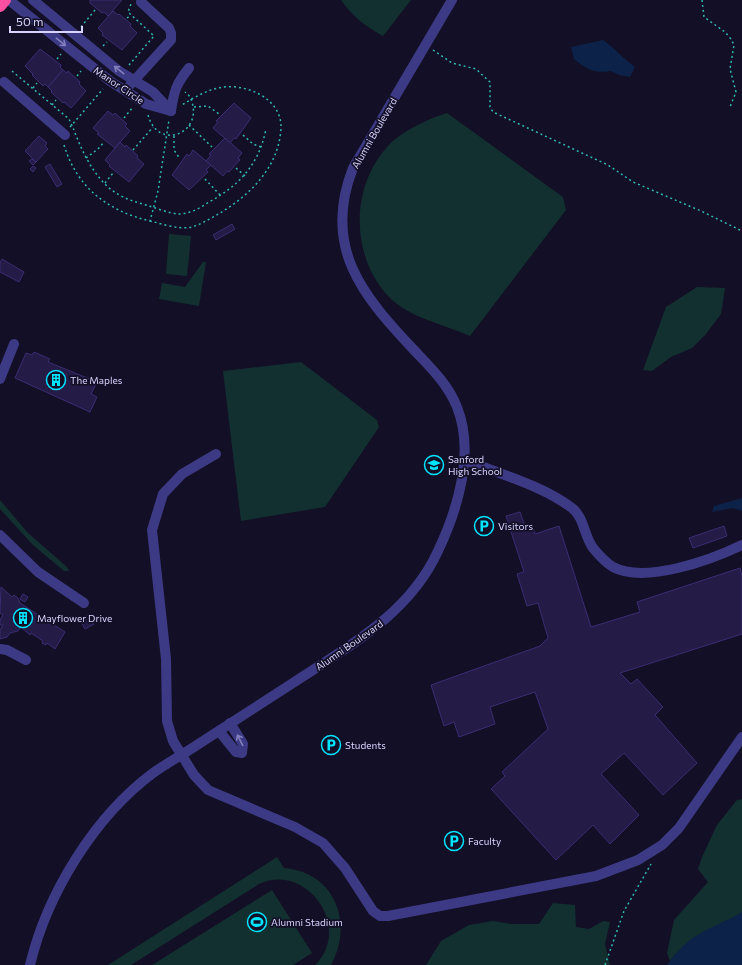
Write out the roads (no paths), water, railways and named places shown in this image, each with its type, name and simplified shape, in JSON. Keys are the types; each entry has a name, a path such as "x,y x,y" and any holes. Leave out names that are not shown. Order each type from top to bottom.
{"highway":[{"path":"0,6 5,0"}],"street":[{"name":"Manor Circle","path":"9,0 110,81 146,104 171,111"},
{"name":"Manor Circle","path":"33,0 134,82 153,92 171,111"},
{"name":"Alumni Boulevard","path":"30,965 49,910 63,882 86,843 128,796 153,774 355,643 400,606 428,569 446,533 458,497 464,459 463,429 453,397 428,365 378,311 361,287 348,257 343,230 345,198 353,168 452,0"},
{"path":"125,91 171,40 169,28 137,1"},
{"path":"171,111 174,91 178,81 189,68"},
{"path":"4,82 65,135"},
{"path":"0,379 14,344"},
{"path":"216,454 182,474 163,494 152,530 166,659 167,721 173,741 194,775 208,790 295,827 323,843 345,868 374,914 380,916 596,876 638,860 662,845 678,828 742,736"},
{"path":"464,459 527,483 573,509 592,547 613,567 645,573 692,564 742,545"},
{"path":"0,535 38,572 84,603"},
{"path":"0,649 7,650 26,660"},
{"path":"219,731 236,752 242,753 243,744 230,723"}],"water":[{"path":"603,40 635,67 630,77 619,75 611,71 600,72 591,70 574,59 571,47"},
{"path":"742,498 742,511 733,508 712,512 714,506"},
{"path":"742,912 742,965 667,965 681,948 693,938"}],"place":[{"name":"The Maples","path":"56,380"},
{"name":"Sanford High School","path":"434,465"},
{"name":"Visitors","path":"484,526"},
{"name":"Mayflower Drive","path":"23,618"},
{"name":"Students","path":"331,745"},
{"name":"Faculty","path":"454,841"},
{"name":"Alumni Stadium","path":"257,922"}]}
